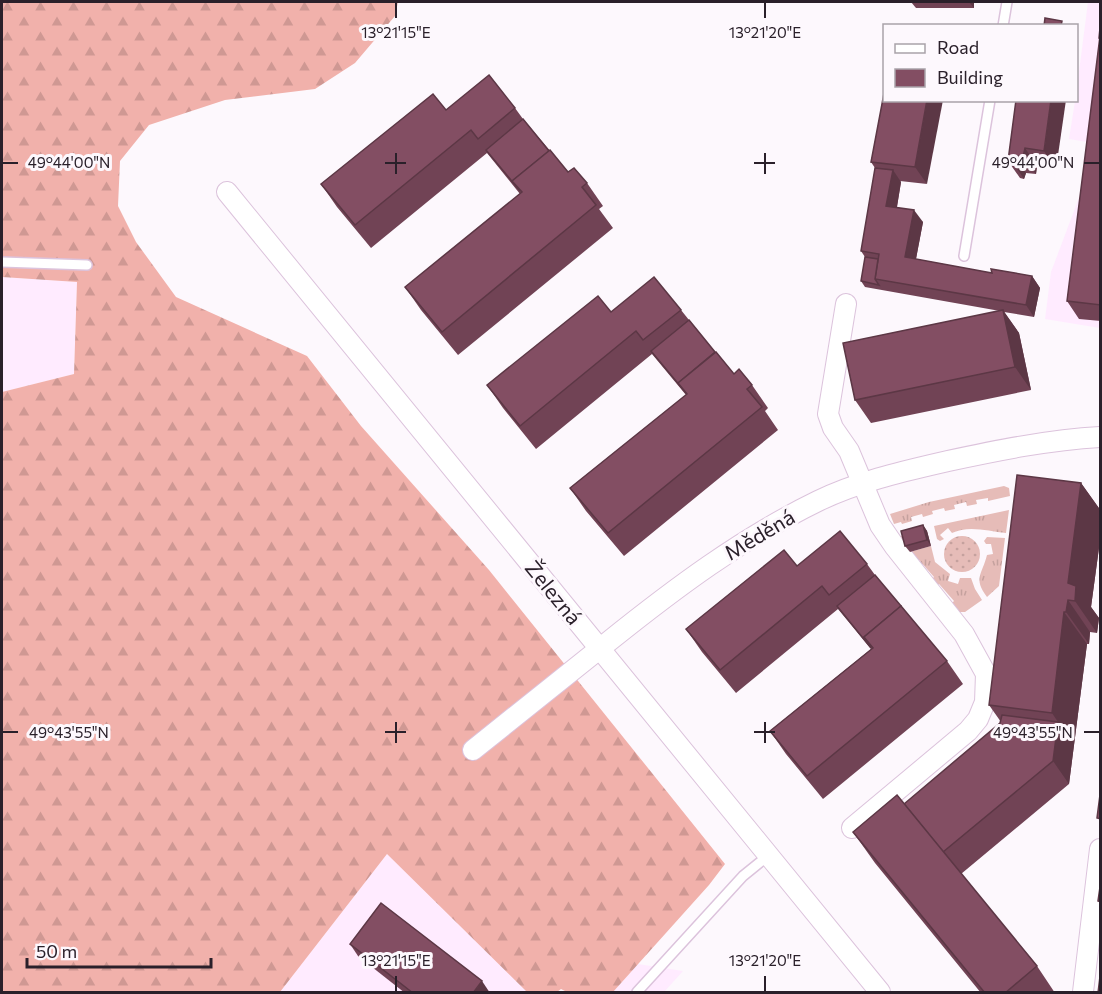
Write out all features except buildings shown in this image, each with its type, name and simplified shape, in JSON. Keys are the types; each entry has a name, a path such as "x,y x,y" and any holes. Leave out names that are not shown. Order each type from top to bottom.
{"street":[{"name":"Železná","path":"228,192 880,993"},
{"path":"846,304 828,414 833,428 849,451 880,525 894,547 964,634 986,674 985,702 978,719 968,731 852,828"},
{"name":"Měděná","path":"473,750 671,592 737,547 802,509 863,483 919,467 1073,438 1101,437"},
{"path":"1083,993 1101,849"}],"lane":[{"path":"1003,24 1007,2"},
{"path":"964,256 990,102"},
{"path":"2,262 87,265"},
{"path":"638,993 743,876 769,855"}],"shaded area":[{"path":"1088,2 1100,2 1100,328 1045,319 1051,272 1080,195 1087,142 1069,139 1075,102 1078,102 1078,79"},
{"path":"2,277 77,282 74,374 2,392"},
{"path":"387,854 527,992 280,992"},
{"path":"638,964 683,971 664,992 613,992"}],"green space":[{"path":"2,2 398,2 395,16 355,63 315,89 225,100 149,125 120,161 118,206 136,242 176,297 307,356 361,426 489,570 725,864 613,992 567,992 561,989 557,992 527,992 387,854 280,992 2,992 2,392 74,374 77,282 2,277"},
{"path":"1004,486 1009,488 1010,496 988,501 988,498 976,500 977,504 967,506 966,502 954,505 955,509 945,511 944,508 932,511 933,514 911,517 912,521 902,524 901,522 894,524 890,514 929,502"},
{"path":"1009,510 1006,533 965,529 952,533 948,528 940,535 944,539 940,541 937,539 934,526"},
{"path":"905,535 910,552 931,546 935,562 950,574 948,581 958,584 960,578 971,578 982,600 965,612 956,612 951,604 954,601 939,584 936,586 930,581 934,577 919,560 916,562 898,537"},
{"path":"962,536 975,541 980,554 975,567 962,572 949,567 944,554 949,541"},
{"path":"987,537 1005,538 999,586 987,597 980,581 987,555 993,554 991,544 986,544 984,541"}]}
